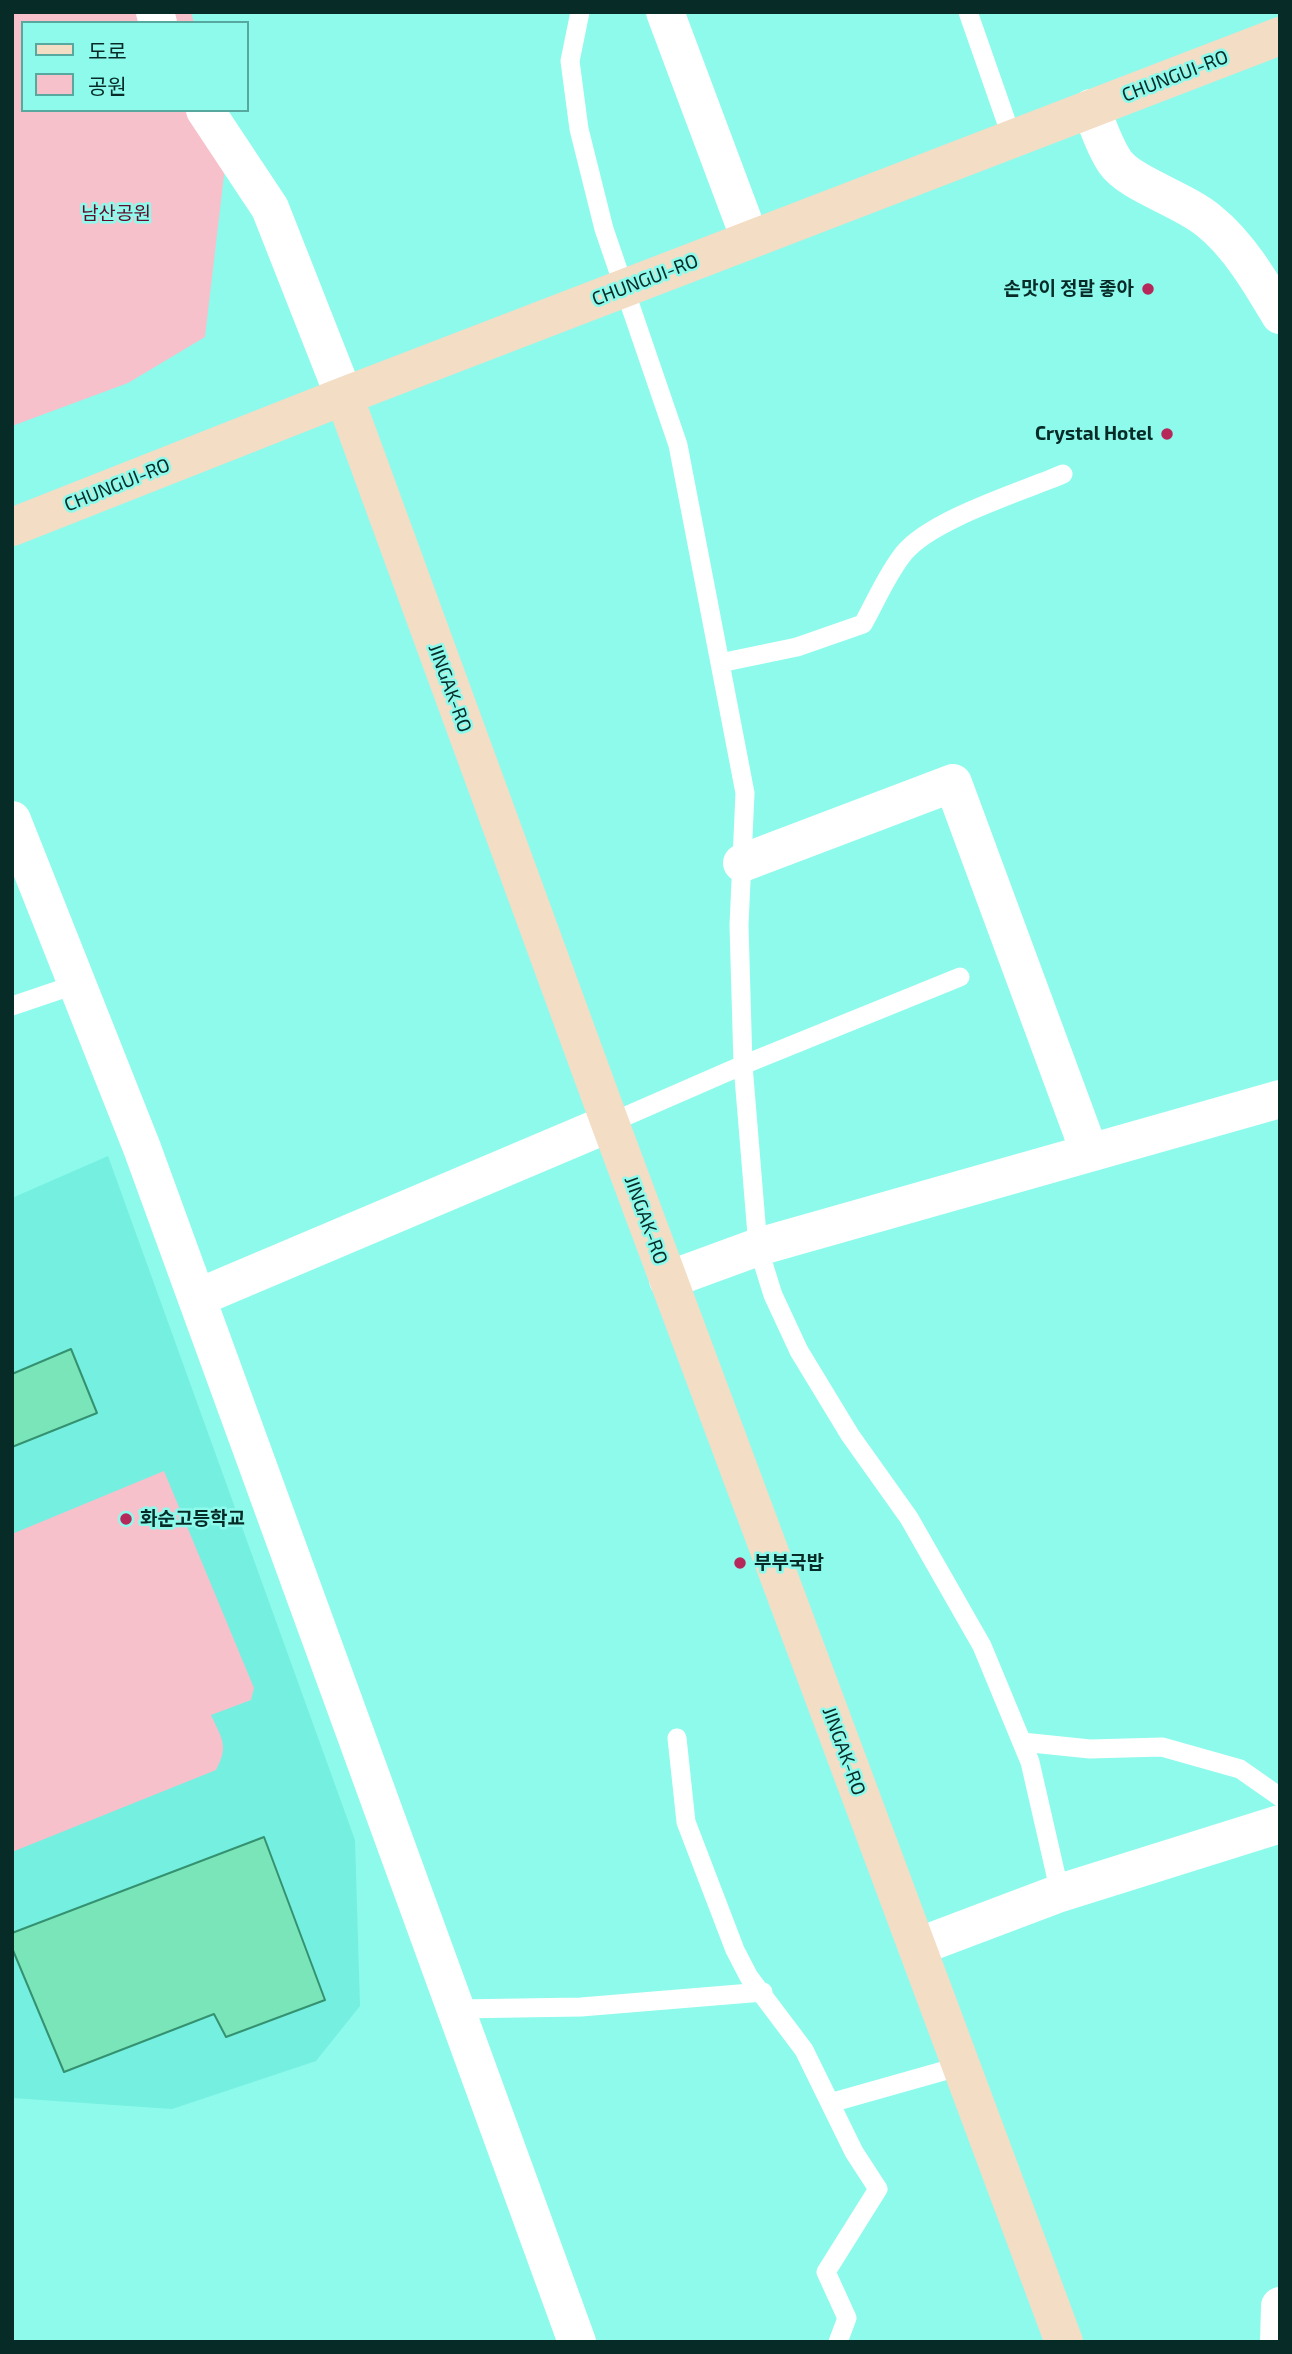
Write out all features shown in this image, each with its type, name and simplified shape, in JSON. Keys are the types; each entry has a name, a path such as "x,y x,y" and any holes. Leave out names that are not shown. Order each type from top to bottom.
{"street":[{"path":"665,12 750,239"},
{"name":"CHUNGUI-RO","path":"12,527 344,396 1280,36"},
{"path":"1091,108 1116,165 1132,178 1164,192 1217,227 1243,259 1280,315"},
{"name":"JINGAK-RO","path":"206,112 270,208 344,396 668,1280 1064,2342"},
{"path":"742,863 953,783 1089,1151"},
{"path":"12,820 197,1298 577,2342"},
{"path":"668,1280 758,1247 1089,1151 1280,1100"},
{"path":"197,1298 610,1123"},
{"path":"917,1947 1060,1893 1280,1824"},
{"path":"1279,2342 1280,2306"}],"lane":[{"path":"580,12 570,61 579,129 623,288 678,445 745,793 738,925 743,1065 758,1247 774,1295 799,1351 850,1435 909,1518 982,1646 1030,1762 1060,1893"},
{"path":"968,12 1012,138"},
{"path":"720,663 797,647 863,624 904,553 916,542 957,518 1063,474"},
{"path":"610,1123 743,1065 960,977"},
{"path":"12,1006 77,984"},
{"path":"677,1738 686,1822 735,1950 749,1977 763,1992 804,2050 854,2151 878,2189 826,2272 847,2318 838,2342"},
{"path":"1021,1742 1090,1749 1162,1747 1240,1769 1280,1797"},
{"path":"457,2009 581,2007 763,1992"},
{"path":"830,2103 961,2066"}],"shaded area":[{"name":"화순고등학교","path":"108,1156 355,1840 360,2006 316,2061 172,2109 12,2098 12,1198"}],"green space":[{"name":"남산공원","path":"12,12 191,12 193,21 21,21 21,112 223,112 229,133 205,337 128,383 12,426"},
{"path":"164,1471 254,1688 251,1700 211,1715 223,1748 216,1770 12,1852 12,1534"}],"building":[{"path":"71,1349 97,1413 12,1447 12,1374"},
{"path":"264,1837 325,2000 226,2037 214,2014 64,2072 12,1948 12,1933"}],"place":[{"name":"손맛이 정말 좋아","path":"1148,289"},
{"name":"Crystal Hotel","path":"1167,434"},
{"name":"화순고등학교","path":"126,1519"},
{"name":"부부국밥","path":"740,1563"}]}
